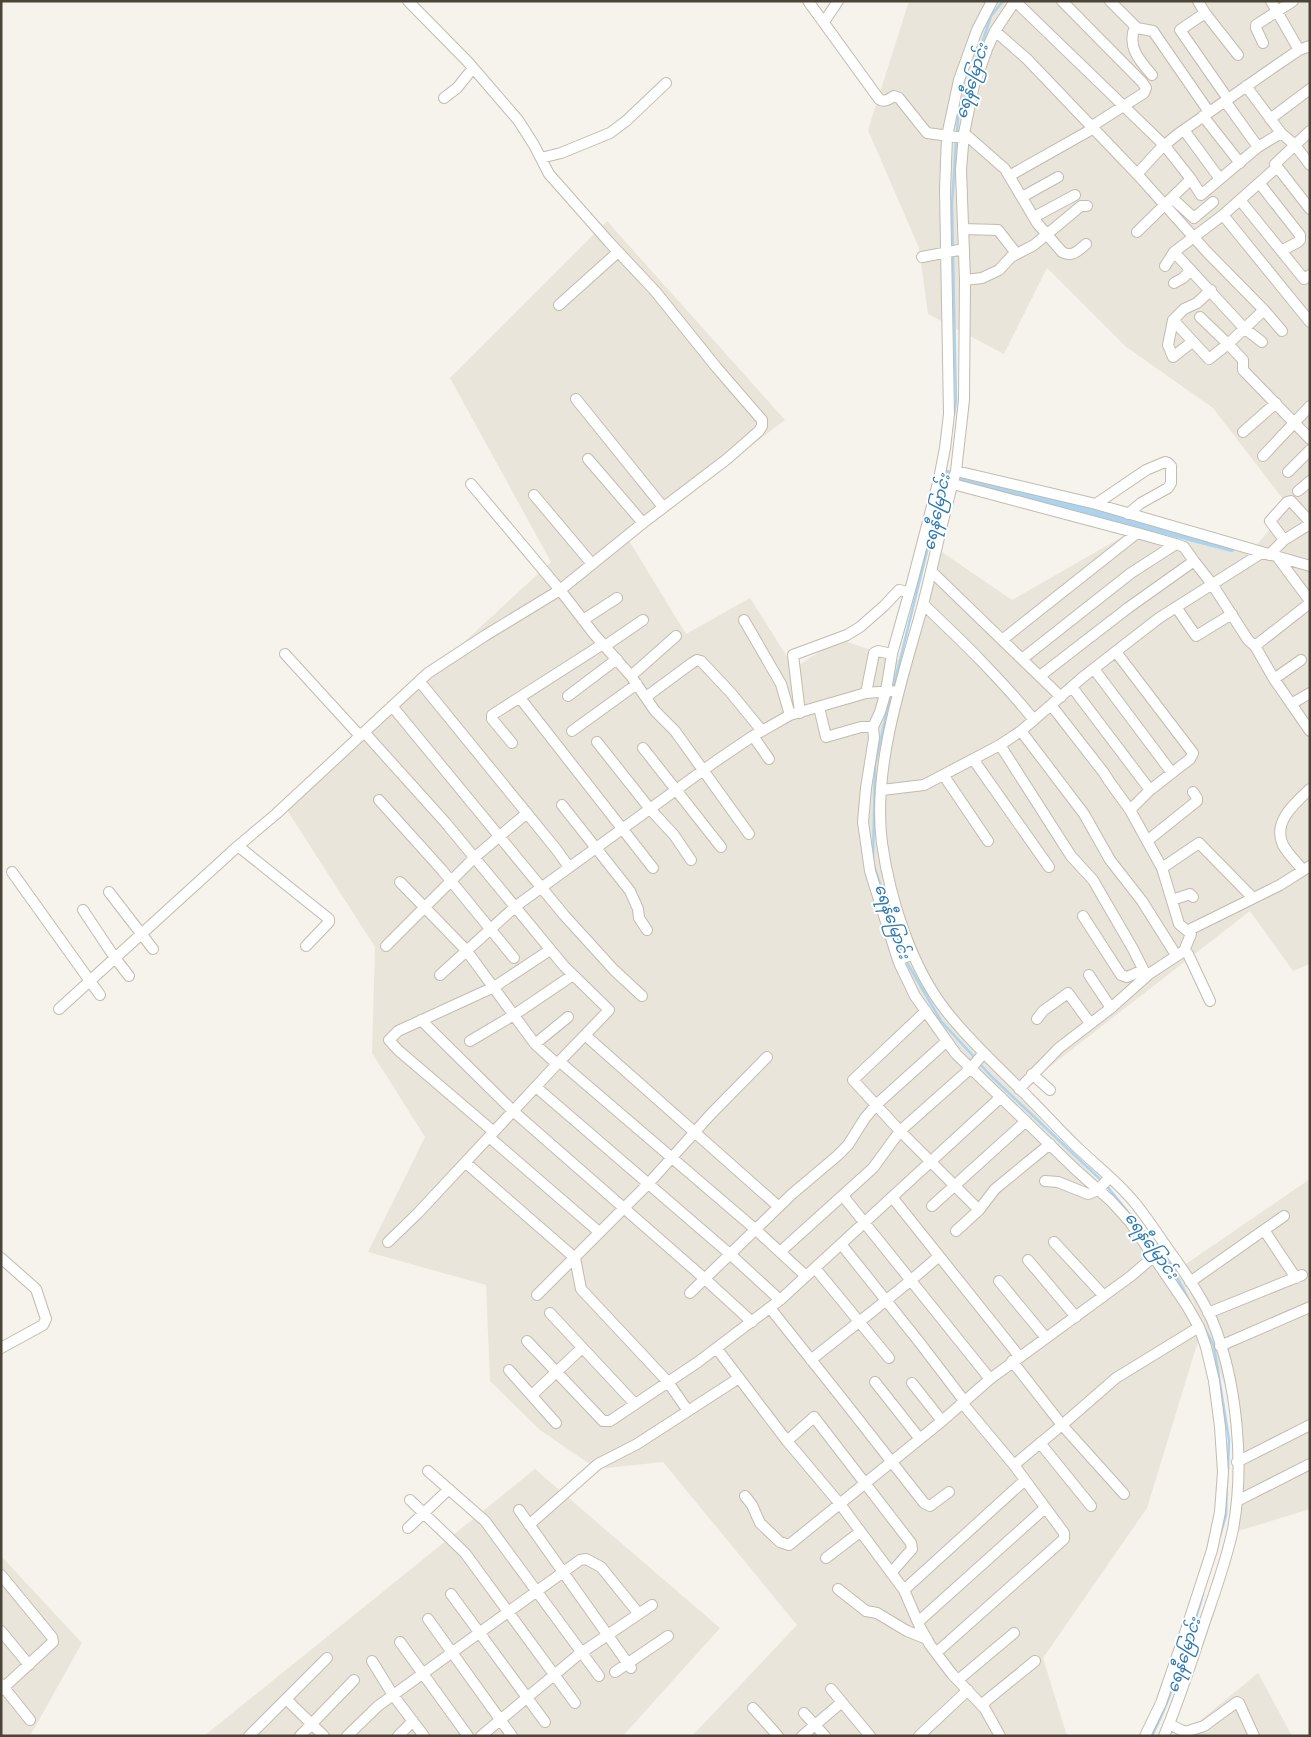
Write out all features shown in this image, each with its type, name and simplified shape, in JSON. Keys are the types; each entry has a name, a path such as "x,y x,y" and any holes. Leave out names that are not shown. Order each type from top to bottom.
{"street":[{"path":"59,1009 433,670 486,635 562,593 592,564 727,458 759,431 762,426 762,420 717,368 660,296 549,174 547,156 518,120 473,68 408,1"},
{"path":"808,1 879,99 883,101 894,96 899,98 924,131 930,134 964,136 995,160 1009,176 1047,235 1062,252 1067,255 1076,253 1086,244"},
{"path":"824,22 838,1"},
{"path":"992,1 959,80 948,136 949,414 939,479 892,654 889,738 880,807 882,840 885,866 894,901 912,955 929,987 944,1009 982,1055 1132,1200 1199,1327 1206,1347 1214,1381 1220,1427 1223,1472 1220,1512 1209,1561 1161,1703 1145,1736"},
{"path":"1164,1736 1176,1710 1232,1534 1237,1501 1237,1462 1233,1398 1220,1346 1208,1312 1190,1282 1099,1189 1001,1097 972,1067 956,1054 915,996 899,960 870,871 864,829 866,788 874,738 873,727 892,691 923,604 956,471 964,400 965,280 961,170 964,136 974,85 994,32 1015,1 1164,146 1192,179 1200,195 1258,148 1281,133"},
{"path":"1009,176 1093,127 1144,92 1146,88 1062,1"},
{"path":"1110,1 1140,30 1151,30 1160,39 1206,114 1240,163"},
{"path":"1198,1 1238,56"},
{"path":"1136,174 1164,146 1184,130 1246,86 1306,50 1276,11 1271,1"},
{"path":"1263,43 1256,25 1293,1"},
{"path":"1205,13 1180,30 1258,148"},
{"path":"1135,26 1132,34 1132,47 1140,62 1152,75"},
{"path":"980,27 994,32 1027,59 1136,174 1168,201 1194,218 1213,202"},
{"path":"444,98 458,88 473,68"},
{"path":"547,156 610,133 626,121 666,83"},
{"path":"1246,86 1281,133 1295,145 1310,165"},
{"path":"1270,119 1310,89"},
{"path":"1184,130 1220,179"},
{"path":"1310,131 1275,163 1310,209"},
{"path":"1166,266 1174,252 1223,215 1278,167"},
{"path":"1022,197 1058,177"},
{"path":"1137,232 1192,179"},
{"path":"1260,184 1300,235 1298,242 1281,251"},
{"path":"947,191 961,188"},
{"path":"1034,217 1075,195"},
{"path":"1240,200 1281,251 1308,280"},
{"path":"1168,201 1194,236 1282,331"},
{"path":"965,280 982,278 1004,267 1010,257 1034,245 1081,206 1087,206"},
{"path":"1223,215 1310,322"},
{"path":"963,230 998,230 1016,253"},
{"path":"922,257 963,249"},
{"path":"559,305 618,252"},
{"path":"1174,252 1244,328 1262,342"},
{"path":"1174,283 1183,278 1190,270"},
{"path":"1192,342 1173,357 1168,345 1173,320 1184,309 1197,303 1210,290"},
{"path":"1173,320 1209,359 1264,310"},
{"path":"1200,317 1243,360 1243,370 1310,439"},
{"path":"576,399 664,508"},
{"path":"1243,432 1276,402"},
{"path":"1264,456 1310,406"},
{"path":"1288,472 1310,450"},
{"path":"588,459 643,523"},
{"path":"1096,504 1146,470 1164,462 1168,463 1171,466 1171,483 1168,488 1141,503 1128,514"},
{"path":"956,471 1096,504 1273,558 1310,566"},
{"path":"1298,491 1310,481"},
{"path":"471,484 634,680 704,770 749,834"},
{"path":"953,484 1176,544 1184,548 1212,584 1248,640 1255,646 1274,679 1309,729"},
{"path":"534,495 592,564"},
{"path":"882,790 924,785 1000,745 1021,731 1094,669 1176,607 1244,565 1273,558 1284,540 1310,523 1291,501 1287,502 1270,521 1284,540"},
{"path":"1002,640 1137,534"},
{"path":"1022,659 1131,573 1176,544"},
{"path":"1255,646 1310,602 1273,558"},
{"path":"1040,676 1128,608 1194,561"},
{"path":"931,571 1061,697"},
{"path":"789,717 793,655 847,635 873,616 899,590 908,592"},
{"path":"584,620 617,598"},
{"path":"923,604 974,652 1014,695 1034,720"},
{"path":"1176,607 1196,636 1232,614"},
{"path":"512,743 491,717 643,620"},
{"path":"744,620 781,684 789,717"},
{"path":"572,731 634,680 676,636"},
{"path":"866,693 875,652 878,650 892,654"},
{"path":"1116,652 1192,750 1190,759 1150,790 1130,810"},
{"path":"285,654 362,734 475,857 550,950 609,1010 466,1163 388,1242"},
{"path":"568,696 617,659"},
{"path":"646,697 692,663 701,660 731,693 758,734 769,759"},
{"path":"1274,679 1300,660"},
{"path":"1094,669 1172,773"},
{"path":"420,682 569,868"},
{"path":"1072,687 1150,790"},
{"path":"440,975 516,906 677,789 758,734 789,717 819,707 866,693 892,691"},
{"path":"1291,704 1310,693"},
{"path":"520,698 652,868"},
{"path":"1051,705 1130,810 1162,868 1172,900 1186,930"},
{"path":"392,706 586,940 642,996"},
{"path":"819,707 826,737 861,727 873,727"},
{"path":"1021,731 1084,814 1110,860 1142,901 1176,952 1188,954 1210,1001"},
{"path":"597,742 650,809 674,835 691,860"},
{"path":"1000,745 1071,856 1093,880 1146,972"},
{"path":"643,748 721,847"},
{"path":"973,759 1049,866"},
{"path":"944,776 988,841"},
{"path":"994,1089 1032,1074 1146,972 1176,952 1186,930 1250,896 1280,885 1302,866 1284,848 1280,839 1282,824 1290,807 1310,789"},
{"path":"1148,841 1197,801 1193,792"},
{"path":"379,800 450,880 514,958"},
{"path":"562,805 630,891 640,918 647,930"},
{"path":"386,946 450,880 526,813"},
{"path":"1162,868 1199,843 1250,896"},
{"path":"238,846 329,919 329,922 306,946"},
{"path":"872,870 885,866"},
{"path":"12,872 100,995"},
{"path":"400,882 466,950 535,1044 672,1157 806,1276"},
{"path":"109,892 153,949"},
{"path":"1172,900 1190,894 1193,897"},
{"path":"83,910 129,976"},
{"path":"1083,916 1121,974 1127,977 1146,972"},
{"path":"550,950 492,984 398,1031 390,1038 390,1042 599,1232"},
{"path":"899,960 912,955"},
{"path":"470,1041 514,1015 573,975"},
{"path":"1089,975 1109,1006"},
{"path":"1037,1019 1043,1011 1068,993 1089,1021"},
{"path":"926,1011 853,1080 900,1131 979,1210"},
{"path":"535,1044 568,1017"},
{"path":"421,1020 513,1111 752,1322"},
{"path":"586,1035 779,1207"},
{"path":"690,1293 779,1207 848,1145 865,1118 877,1104 947,1041"},
{"path":"780,1252 873,1168 900,1131 972,1067 982,1055"},
{"path":"537,1296 624,1208 767,1057"},
{"path":"1032,1074 1050,1090"},
{"path":"536,1087 731,1255 780,1300"},
{"path":"527,1341 603,1421 610,1421 717,1349 780,1300 1001,1097"},
{"path":"932,1206 1026,1121"},
{"path":"956,1231 979,1210 995,1189 1050,1144"},
{"path":"466,1163 574,1258 581,1289 668,1382 688,1411"},
{"path":"1045,1181 1058,1182 1088,1194 1099,1189 1109,1178"},
{"path":"843,1196 990,1379"},
{"path":"892,1197 1016,1359 1062,1425 1124,1494"},
{"path":"1190,1282 1284,1216"},
{"path":"1208,1312 1299,1276 1264,1230"},
{"path":"1054,1242 1104,1296"},
{"path":"841,1244 1014,1465 1064,1534 1064,1539 936,1653"},
{"path":"745,1496 760,1523 784,1544 789,1545 964,1403 990,1379 1131,1276 1160,1251"},
{"path":"811,1360 912,1281 939,1256"},
{"path":"1,1258 36,1290 46,1319 43,1325 1,1348"},
{"path":"1028,1260 1076,1317"},
{"path":"815,1268 889,1358"},
{"path":"999,1281 1046,1338"},
{"path":"1220,1346 1310,1307"},
{"path":"770,1308 927,1506 932,1505 949,1492"},
{"path":"550,1313 635,1404"},
{"path":"1014,1465 1116,1378 1199,1327"},
{"path":"532,1395 582,1348"},
{"path":"717,1349 787,1440 840,1504 904,1590 918,1622 936,1653 981,1704 1000,1736"},
{"path":"509,1370 556,1423"},
{"path":"529,1525 598,1464 637,1444 739,1378"},
{"path":"875,1382 920,1439"},
{"path":"912,1383 942,1421"},
{"path":"787,1440 814,1418 866,1483 911,1544 912,1549 909,1554 891,1573"},
{"path":"1237,1462 1310,1424"},
{"path":"1040,1443 1091,1506"},
{"path":"1237,1501 1310,1464"},
{"path":"428,1471 484,1522 599,1676"},
{"path":"904,1590 1024,1480"},
{"path":"408,1528 448,1489"},
{"path":"410,1500 465,1554 575,1703"},
{"path":"918,1622 1045,1508"},
{"path":"519,1510 629,1666"},
{"path":"826,1558 860,1532"},
{"path":"348,1736 378,1706 580,1560 586,1559 601,1567 639,1614"},
{"path":"1209,1561 1223,1562"},
{"path":"1,1575 52,1637 52,1645 2,1687 30,1720"},
{"path":"838,1589 866,1611 877,1613 907,1632 927,1639"},
{"path":"451,1594 545,1722"},
{"path":"481,1736 581,1653 652,1605"},
{"path":"428,1619 512,1736"},
{"path":"1,1631 28,1665"},
{"path":"958,1680 1014,1633"},
{"path":"615,1672 629,1666 668,1636"},
{"path":"400,1642 468,1736"},
{"path":"250,1736 327,1658"},
{"path":"372,1661 393,1695 424,1736"},
{"path":"981,1704 1035,1661"},
{"path":"300,1736 354,1680"},
{"path":"831,1689 870,1736"},
{"path":"919,1736 968,1690"},
{"path":"286,1699 324,1736"},
{"path":"802,1736 842,1702"},
{"path":"1169,1724 1185,1732 1204,1726 1236,1702 1239,1703 1254,1736"},
{"path":"753,1708 778,1736"},
{"path":"804,1713 825,1736"},
{"path":"398,1736 413,1721"}],"shaded area":[{"path":"909,1 1310,1 1310,964 1293,971 1250,911 1016,1093 1179,1268 1202,1328 1147,1508 1043,1658 1067,1736 692,1736 797,1625 663,1462 597,1469 540,1430 490,1381 486,1285 368,1252 425,1137 372,1053 375,947 285,807 551,562 450,378 607,221 785,420 628,539 686,634 750,598 794,668 839,639 903,661 936,548 1012,600 1129,533 1254,548 1289,507 1213,408 1125,346 1047,268 1004,354 928,314 919,248 868,130"},
{"path":"1310,1179 1310,1509 1235,1532 1239,1423 1180,1268"},
{"path":"535,1469 720,1628 623,1736 204,1736"},
{"path":"1,1556 82,1643 30,1736 1,1736"},
{"path":"1258,1673 1292,1736 1195,1736 1191,1728"}],"waterway":[{"name":"ရေနီမြောင်း","path":"957,135 958,117 991,16 1003,1"},
{"name":"ရေနီမြောင်း","path":"953,248 952,205 956,141"},
{"name":"ရေနီမြောင်း","path":"953,253 956,401 954,415"},
{"path":"944,473 1231,548"},
{"name":"ရေနီမြောင်း","path":"893,688 941,489"},
{"name":"ရေနီမြောင်း","path":"873,861 875,765 891,693"},
{"name":"ရေနီမြောင်း","path":"874,866 904,956"},
{"name":"ရေနီမြောင်း","path":"906,961 941,1021 975,1058"},
{"name":"ရေနီမြောင်း","path":"978,1062 1102,1181"},
{"name":"ရေနီမြောင်း","path":"1106,1185 1158,1249"},
{"name":"ရေနီမြောင်း","path":"1161,1253 1170,1264 1190,1302"},
{"name":"ရေနီမြောင်း","path":"1205,1329 1214,1346 1229,1440 1228,1470"},
{"name":"ရေနီမြောင်း","path":"1220,1536 1226,1515 1227,1480"},
{"name":"ရေနီမြောင်း","path":"1152,1736 1180,1666 1203,1594"}]}
